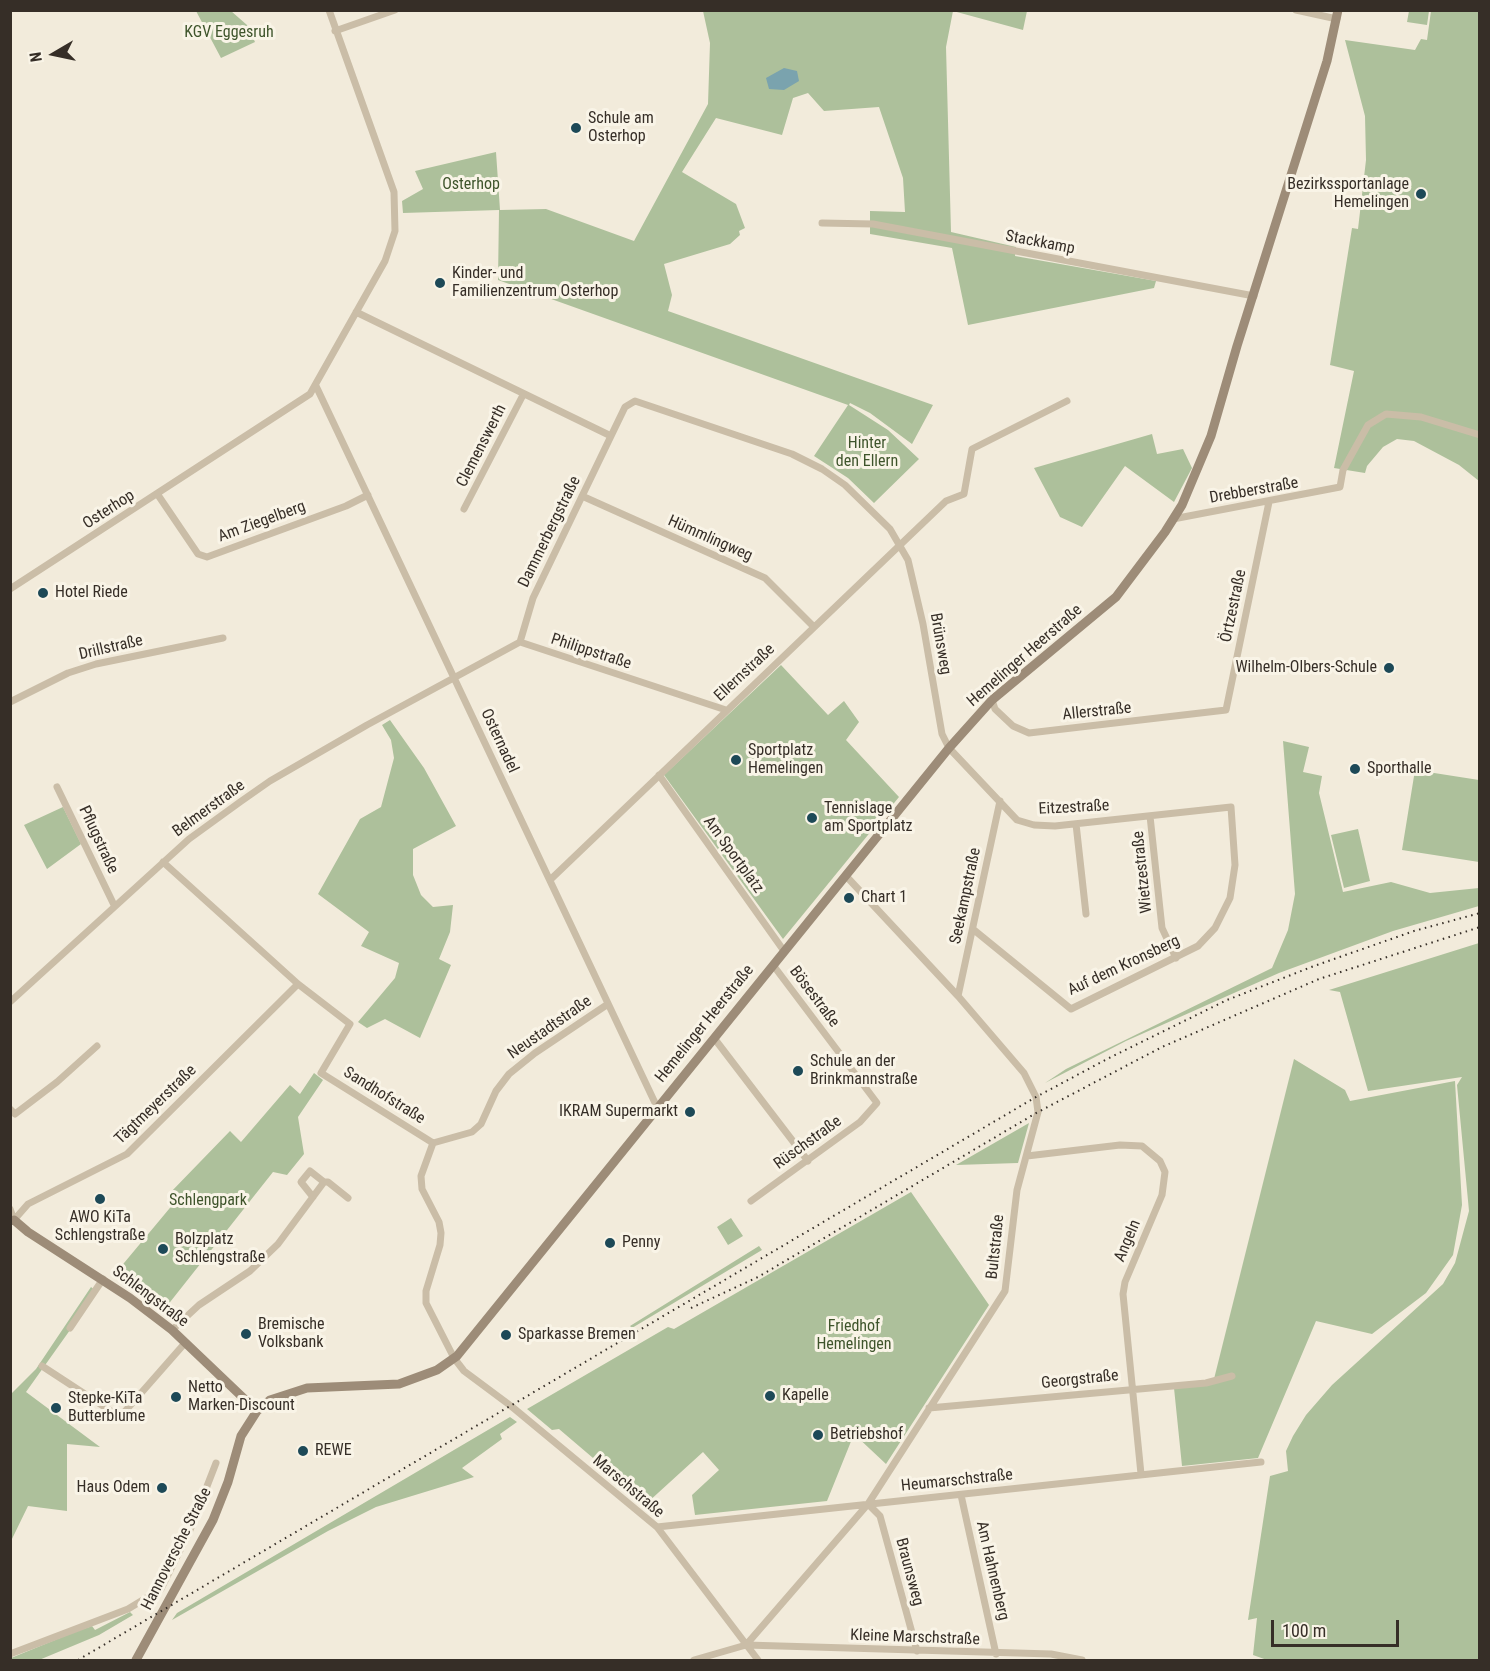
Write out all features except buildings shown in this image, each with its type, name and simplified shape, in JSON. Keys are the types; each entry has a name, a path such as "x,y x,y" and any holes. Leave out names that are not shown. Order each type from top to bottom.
{"main road":[{"name":"Hemelinger Heerstraße","path":"454,1358 949,748 992,700 1116,597 1173,519 1211,436 1327,62 1338,15"},
{"name":"Schlengstraße","path":"12,1220 103,1279 172,1330 257,1411"},
{"name":"Hannoversche Straße","path":"136,1660 213,1520 228,1482 241,1436 257,1411 270,1400 307,1388 399,1384 437,1370 454,1358"}],"street":[{"name":"Osterhop","path":"10,589 158,495 310,394 385,261 395,231 394,192 329,10"},
{"path":"336,31 395,10"},
{"path":"1296,10 1338,15"},
{"name":"Stackkamp","path":"822,223 873,224 1254,296"},
{"path":"356,312 611,436 625,407 636,402 750,438 822,469 845,485 890,529 901,545"},
{"name":"Osternadel","path":"316,386 657,1107"},
{"name":"Clemenswerth","path":"465,509 524,395"},
{"path":"972,500 964,494 972,449 1066,401"},
{"name":"Drebberstraße","path":"1173,519 1340,487 1343,470 1368,425 1386,414 1421,417 1479,435"},
{"name":"Dammerbergstraße","path":"520,642 533,598 611,436"},
{"name":"Ellernstraße","path":"550,880 946,501 964,494"},
{"name":"Am Ziegelberg","path":"158,495 198,554 207,557 346,506 368,495"},
{"name":"Hümmlingweg","path":"582,496 765,578 814,627"},
{"name":"Örtzestraße","path":"1221,712 1226,710 1269,502"},
{"name":"Brünsweg","path":"901,545 908,560 923,624 942,734 949,748"},
{"name":"Drillstraße","path":"10,702 68,673 96,664 223,638"},
{"path":"454,677 520,642"},
{"name":"Philippstraße","path":"520,642 726,710"},
{"name":"Belmerstraße","path":"10,1002 189,839 270,781 454,677"},
{"name":"Allerstraße","path":"992,700 995,709 1013,726 1029,734 1221,712"},
{"name":"Eitzestraße","path":"949,748 1017,820 1034,825 1076,824 1231,807"},
{"name":"Am Sportplatz","path":"659,776 784,951"},
{"name":"Pflugstraße","path":"57,787 114,905"},
{"name":"Seekampstraße","path":"958,996 1000,801"},
{"name":"Auf dem Kronsberg","path":"974,930 1071,1009 1176,958 1197,946 1215,928 1230,898 1235,865 1231,807"},
{"name":"Wietzestraße","path":"1150,816 1162,928 1176,958"},
{"path":"1076,824 1086,914"},
{"name":"Sandhofstraße","path":"163,862 298,984 350,1024 321,1073 433,1143 421,1176 422,1189 439,1222 441,1233 440,1245 426,1291 426,1303 454,1358"},
{"name":"Bultstraße","path":"746,1645 868,1504 1005,1291 1014,1212 1037,1119 1036,1097 1024,1073 958,996 846,876"},
{"name":"Bösestraße","path":"773,965 877,1103"},
{"name":"Tägtmeyerstraße","path":"12,1220 28,1204 127,1154 298,984"},
{"name":"Neustadtstraße","path":"433,1143 472,1132 482,1124 496,1091 509,1074 608,1004"},
{"path":"714,1038 808,1161"},
{"path":"10,1109 15,1114 57,1082 97,1046"},
{"name":"Rüschstraße","path":"751,1201 860,1122 877,1103"},
{"name":"Angeln","path":"1027,1156 1135,1145 1151,1150 1160,1161 1166,1182 1127,1276 1123,1294 1141,1474"},
{"path":"313,1197 301,1182 310,1171 348,1198"},
{"path":"172,1330 199,1305 250,1271 278,1244 324,1182"},
{"path":"10,1209 12,1220"},
{"path":"70,1328 103,1279"},
{"path":"42,1366 120,1417 185,1343"},
{"name":"Marschstraße","path":"454,1358 464,1371 511,1406 657,1527 758,1660"},
{"name":"Georgstraße","path":"929,1408 1206,1383 1232,1376"},
{"name":"Heumarschstraße","path":"657,1527 1260,1462"},
{"path":"10,1654 128,1609 161,1589 190,1530 216,1463"},
{"name":"Am Hahnenberg","path":"961,1495 996,1654"},
{"name":"Braunsweg","path":"868,1504 880,1515 916,1651"},
{"path":"694,1660 746,1645"},
{"name":"Kleine Marschstraße","path":"746,1645 1051,1654 1082,1660"}],"green space":[{"name":"KGV Eggesruh","path":"196,11 231,11 247,25 255,42 221,58"},
{"name":"Hinter den Ellern","path":"703,11 953,11 946,47 951,232 1016,247 1015,256 1156,281 1154,288 968,325 952,248 870,234 870,211 905,212 903,178 879,107 824,111 808,93 793,98 782,135 716,118 682,172 736,204 745,228 739,231 740,235 730,244 664,264 672,295 668,311 933,405 912,444 870,413 850,403 849,405 888,430 919,459 874,503 848,478 814,456 848,405 498,280 499,210 403,213 402,201 423,189 415,171 496,152 500,210 546,209 634,241 708,104 710,43"},
{"path":"953,11 1027,11 1023,30"},
{"path":"1409,11 1429,11 1427,25 1407,22"},
{"name":"Bezirkssportanlage Hemelingen","path":"1431,11 1479,12 1479,481 1459,465 1414,441 1397,439 1383,447 1367,466 1365,473 1334,468 1354,371 1330,365 1352,228 1358,229 1366,160 1365,116 1345,40 1415,50 1421,39 1427,40"},
{"path":"1152,434 1157,454 1183,449 1192,468 1174,502 1125,466 1082,527 1060,517 1034,468"},
{"name":"Tennislage am Sportplatz","path":"781,665 828,715 844,701 859,722 846,740 899,797 783,939 664,775"},
{"path":"390,720 424,768 456,826 413,849 413,875 421,895 433,907 453,905 450,932 439,959 451,965 420,1038 385,1019 367,1028 358,1022 395,978 399,963 361,946 369,932 318,894 360,819 381,807 394,758 391,740 382,725"},
{"path":"1283,741 1309,747 1303,772 1322,776 1319,793 1343,892 1391,882 1430,893 1479,888 1479,906 1393,931 1279,973 1126,1041 1045,1083 1066,1069 1272,968 1288,930 1295,894"},
{"path":"1415,770 1479,780 1479,862 1402,850"},
{"path":"63,807 81,844 47,869 24,825"},
{"path":"1358,829 1370,881 1344,888 1331,835"},
{"path":"1479,943 1479,1660 1267,1660 1253,1655 1257,1618 1248,1620 1270,1476 1288,1471 1286,1451 1293,1436 1306,1415 1332,1385 1443,1284 1455,1263 1469,1211 1457,1085 1462,1077 1368,1091 1340,992 1329,990"},
{"path":"1294,1059 1345,1090 1350,1101 1455,1081 1462,1205 1453,1255 1426,1293 1372,1334 1316,1321 1258,1458 1182,1466 1174,1388 1213,1383"},
{"name":"Schlengpark","path":"314,1073 323,1080 298,1117 304,1154 287,1175 273,1172 163,1311 114,1275 174,1203 169,1194 230,1131 241,1142 290,1085 300,1094"},
{"path":"1029,1123 1018,1163 956,1165"},
{"name":"Friedhof Hemelingen","path":"911,1192 989,1305 886,1464 854,1434 827,1501 695,1515 692,1495 719,1470 703,1452 647,1503 631,1490 633,1487 622,1479 620,1481 559,1429 552,1430 527,1409 668,1327 674,1329"},
{"path":"731,1218 743,1236 728,1245 717,1227"},
{"path":"759,1246 762,1250 632,1328 630,1326"},
{"path":"91,1287 97,1292 26,1392 100,1447 67,1444 67,1511 28,1506 11,1541 11,1394 36,1369"},
{"path":"510,1417 517,1422 500,1434 502,1439 462,1468 474,1477 376,1507 328,1531 172,1620 177,1613"},
{"path":"130,1612 133,1615 99,1635 39,1660 11,1660 11,1658 72,1633 92,1626 95,1630"}],"water":[{"path":"784,68 797,71 799,81 784,90 769,89 766,78"}],"railway":[{"path":"78,1660 1036,1097 1109,1058 1227,1000 1414,931 1480,913"},
{"path":"691,1308 758,1277 1038,1112 1162,1047 1319,979 1480,927"}],"place":[{"name":"Schule am Osterhop","path":"576,128"},
{"name":"Bezirkssportanlage Hemelingen","path":"1421,194"},
{"name":"Kinder- und Familienzentrum Osterhop","path":"440,283"},
{"name":"Hotel Riede","path":"43,593"},
{"name":"Wilhelm-Olbers-Schule","path":"1389,668"},
{"name":"Sportplatz Hemelingen","path":"736,760"},
{"name":"Sporthalle","path":"1355,769"},
{"name":"Tennislage am Sportplatz","path":"812,818"},
{"name":"Chart 1","path":"849,898"},
{"name":"Schule an der Brinkmannstraße","path":"798,1071"},
{"name":"IKRAM Supermarkt","path":"690,1112"},
{"name":"AWO KiTa Schlengstraße","path":"100,1199"},
{"name":"Penny","path":"610,1243"},
{"name":"Bolzplatz Schlengstraße","path":"163,1249"},
{"name":"Bremische Volksbank","path":"246,1334"},
{"name":"Sparkasse Bremen","path":"506,1335"},
{"name":"Kapelle","path":"770,1396"},
{"name":"Netto Marken-Discount","path":"176,1397"},
{"name":"Stepke-KiTa Butterblume","path":"56,1408"},
{"name":"Betriebshof","path":"818,1435"},
{"name":"REWE","path":"303,1451"},
{"name":"Haus Odem","path":"162,1488"}]}
